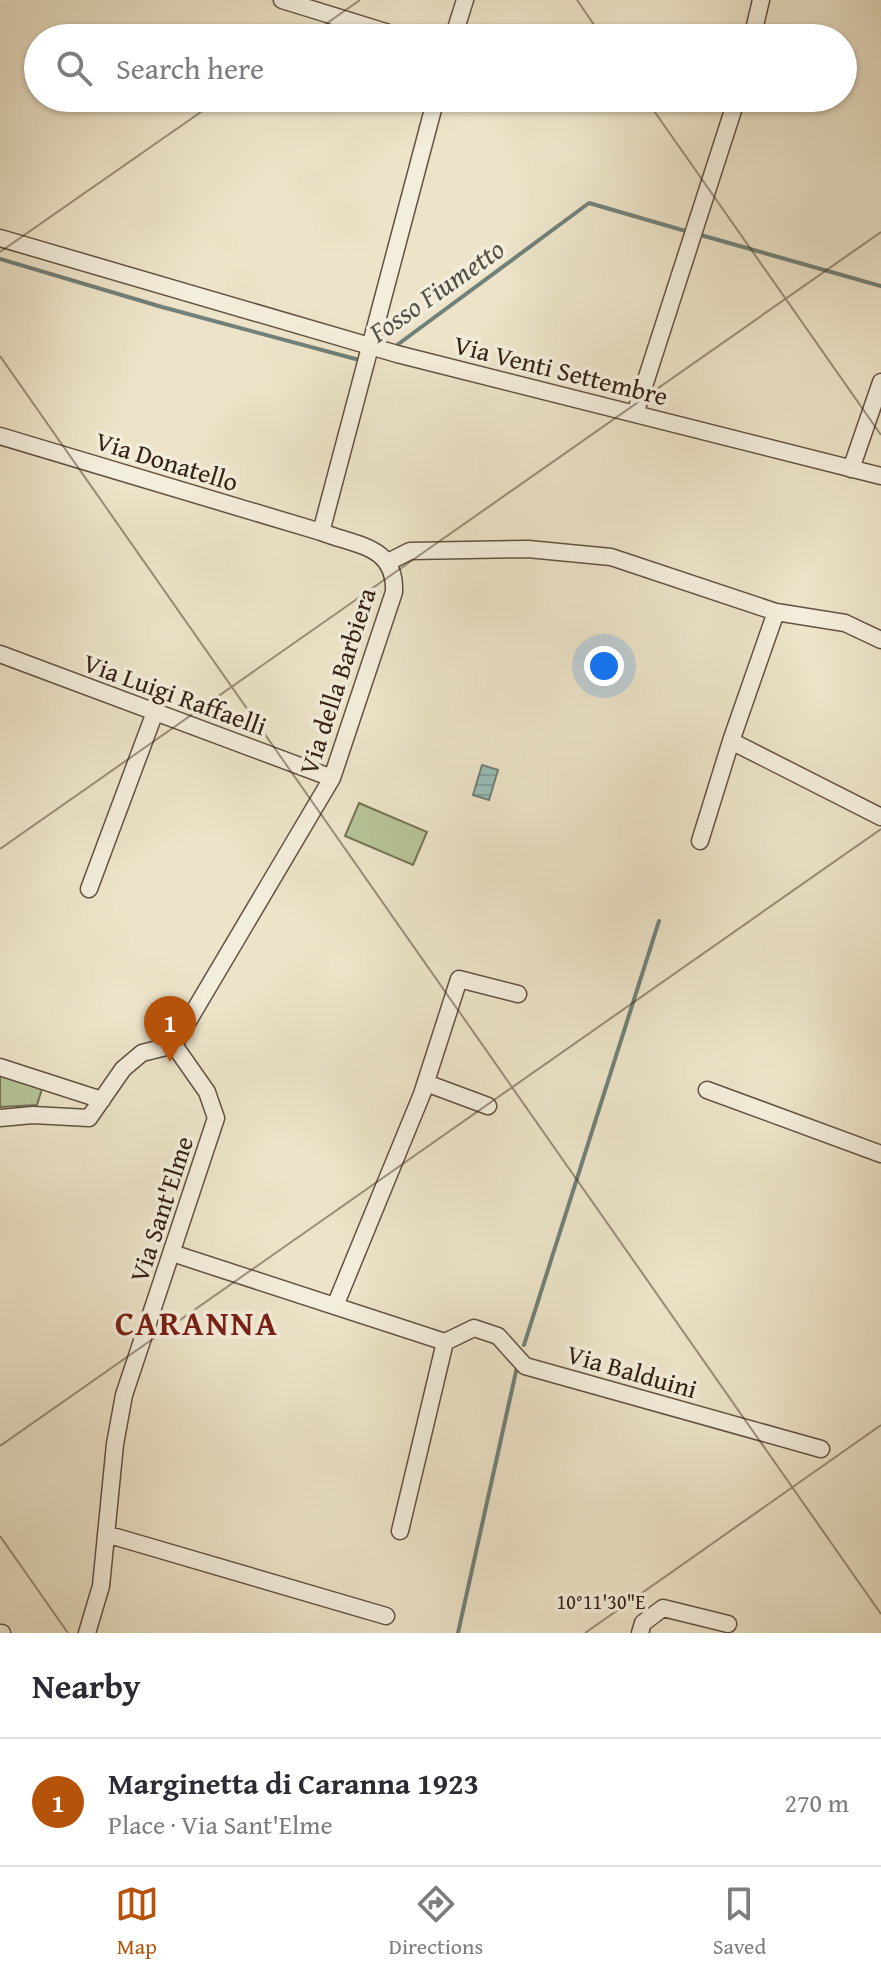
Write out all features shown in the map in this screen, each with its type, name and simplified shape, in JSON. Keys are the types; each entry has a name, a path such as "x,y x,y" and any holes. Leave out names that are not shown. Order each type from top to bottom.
{"street":[{"path":"282,0 360,24"},
{"path":"457,24 465,0"},
{"path":"755,24 761,0"},
{"path":"321,532 365,373 380,351 433,112"},
{"path":"635,414 733,112"},
{"name":"Via Venti Settembre","path":"0,238 380,351 881,476"},
{"path":"851,469 881,382"},
{"name":"Via Donatello","path":"0,436 321,532"},
{"name":"Via della Barbiera","path":"174,1045 313,817 332,778 394,592 395,573 390,561 380,554 321,532"},
{"path":"390,561 410,551 568,551 611,557 776,612 845,623 881,640"},
{"path":"700,841 776,612"},
{"name":"Via Luigi Raffaelli","path":"2,660 155,712 332,778"},
{"path":"89,889 155,712"},
{"path":"731,741 881,817"},
{"path":"335,1306 426,1083 459,979 518,994"},
{"path":"0,1118 33,1115 89,1118 123,1069 142,1053 174,1045"},
{"name":"Via Sant'Elme","path":"87,1633 101,1586 124,1395 216,1118 207,1092 174,1045"},
{"path":"0,1067 102,1100"},
{"path":"426,1083 488,1106"},
{"path":"707,1090 881,1154"},
{"path":"172,1253 445,1342 400,1531"},
{"name":"Via Balduini","path":"445,1342 474,1328 498,1336 525,1366 821,1449"},
{"path":"106,1534 386,1616"},
{"path":"640,1633 643,1623 663,1608 728,1624"}],"green space":[{"path":"359,803 427,832 413,865 345,836"},
{"path":"0,1076 42,1089 37,1105 0,1107"}],"water":[{"path":"482,765 498,770 489,800 473,795"}],"waterway":[{"name":"Fosso Fiumetto","path":"393,348 589,203 689,232"},
{"name":"Fosso Fiumetto","path":"697,234 881,286"},
{"name":"Fosso Fiumetto","path":"0,259 363,361"},
{"path":"524,1345 659,921"},
{"path":"458,1633 517,1367"}],"place":[{"name":"Marginetta di Caranna 1923","path":"170,1062"}],"district":[{"name":"CARANNA","path":"197,1322"}]}
